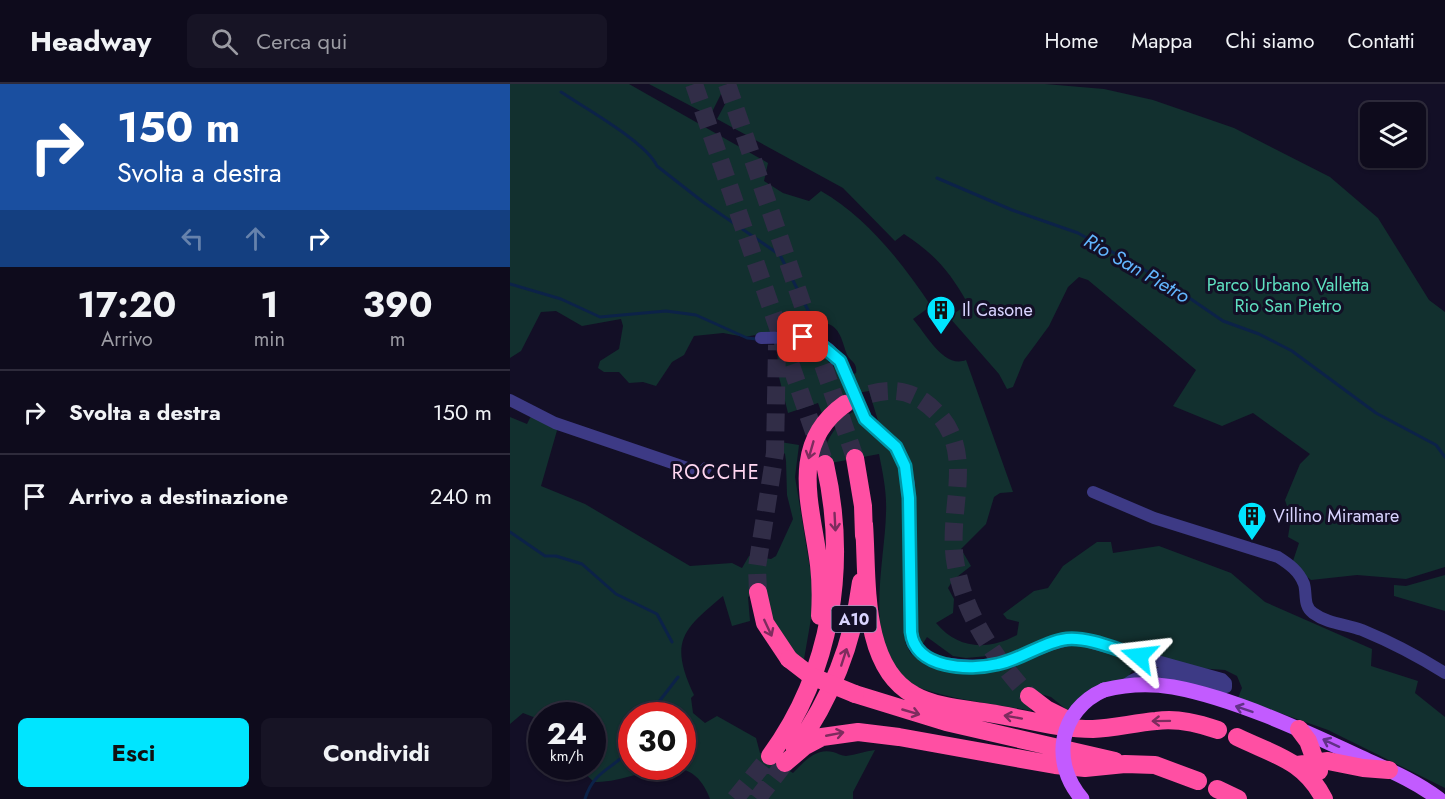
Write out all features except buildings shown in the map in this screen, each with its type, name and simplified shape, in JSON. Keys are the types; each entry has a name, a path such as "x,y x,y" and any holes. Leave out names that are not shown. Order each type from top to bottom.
{"highway":[{"path":"818,664 821,595 808,488 808,459 819,429 845,404"},
{"name":"A10","path":"777,760 829,694 848,644 860,586 864,524 855,459"},
{"name":"A10","path":"777,760 818,664 829,622 836,571 834,508 825,464"},
{"path":"864,524 874,641 884,666 903,689 915,696 950,706 1075,728 1091,729 1158,720 1192,722 1218,730"},
{"path":"758,592 765,622 774,640 789,659 811,676 855,694 946,722 1125,764"},
{"path":"1029,696 1055,714 1091,729"},
{"path":"1299,729 1317,761 1325,799"},
{"path":"777,760 822,737 858,732 1054,765 1085,768 1125,764 1155,765 1198,781"},
{"path":"1237,737 1298,765 1316,783 1325,799"},
{"path":"1298,765 1317,761 1389,770"},
{"path":"1217,789 1238,799"}],"main road":[{"path":"1082,799 1065,772 1062,759 1063,738 1076,709 1084,701 1104,690 1125,685 1174,688 1299,729 1389,770 1439,799"}],"street":[{"path":"761,338 803,337 814,339 829,349 840,361 865,419 888,439 901,456 909,484 912,642 921,655 945,664 982,667 1013,660 1054,642 1078,639 1222,679 1226,687 1219,689 1156,672 1137,677 1125,685"},
{"path":"510,400 555,423 696,471 704,471 706,468"},
{"path":"1093,492 1154,518 1278,557 1296,570 1305,585 1306,604 1311,612 1321,618 1387,641 1415,654 1445,673"}],"green space":[{"path":"510,84 629,84 768,163 764,181 783,193 809,201 821,191 868,227 908,273 931,306 913,319 943,355 950,360 966,360 1013,492 1000,493 994,497 986,524 961,549 971,566 953,580 948,588 954,599 953,613 936,623 945,632 974,645 995,644 1006,640 1017,635 1019,622 1007,619 1003,614 1034,591 1048,588 1063,566 1097,542 1111,542 1113,553 1159,546 1231,573 1265,602 1372,649 1371,666 1418,681 1415,693 1445,717 1445,788 1328,730 1238,698 1242,688 1237,676 1225,670 1183,667 1152,652 1091,634 1060,634 1009,654 966,658 953,656 927,637 922,645 909,601 904,632 906,644 911,654 928,664 950,669 1068,644 1101,650 1154,668 1132,671 1127,678 1078,700 1067,710 1051,697 1030,691 1031,711 935,693 902,677 889,659 882,637 879,612 886,506 879,454 820,465 832,434 855,410 879,424 869,391 857,393 824,419 818,403 788,413 778,373 777,341 812,343 838,370 850,374 856,373 856,366 847,355 839,333 833,326 823,323 804,331 776,331 745,337 723,333 694,336 684,355 672,362 656,386 643,382 629,383 619,372 604,372 598,368 600,361 619,349 623,326 621,319 582,326 556,311 541,312 521,351 510,358"},
{"path":"649,84 726,84 710,116"},
{"name":"Parco Urbano Valletta Rio San Pietro","path":"736,84 1045,84 1104,89 1153,100 1234,128 1330,177 1378,218 1429,300 1445,312 1445,567 1406,579 1357,575 1311,580 1292,564 1299,543 1288,537 1291,518 1285,500 1300,464 1310,454 1253,413 1222,426 1173,406 1196,370 1088,280 1079,277 1068,287 1049,326 1024,360 1013,387 1007,389 999,374 949,317 968,304 955,282 933,256 904,234 895,241 843,188 717,119"},
{"path":"531,416 558,427 541,486 585,504 690,566 732,563 742,568 749,556 771,559 776,556 793,519 787,495 785,454 779,448 780,442 799,445 795,477 813,586 812,613 803,665 778,637 762,589 748,597 750,621 732,626 723,596 698,618 684,638 681,649 682,662 694,695 691,698 692,702 618,702 618,779 594,782 592,780 606,780 606,702 528,702 528,715 523,713 510,724 510,417 527,424"},
{"path":"1445,575 1445,611 1394,596 1394,585 1406,586"},
{"path":"696,716 705,723 717,716 756,738 760,753 793,773 810,757 821,752 827,751 846,756 875,750 853,792 853,799 710,799 696,778"}],"waterway":[{"path":"561,92 628,136 651,157 657,166 703,202 780,255 812,318 805,334"},
{"name":"Rio San Pietro","path":"937,178 1012,210 1078,233 1166,282 1223,321 1259,334 1292,351 1376,413 1436,445 1445,457"},
{"path":"510,284 561,299 600,317 666,311 696,315 747,338 757,339"},
{"path":"779,343 802,351 804,340"},
{"path":"510,532 545,556 556,556 582,564 616,594 657,614 672,642"},
{"path":"659,702 678,677"},
{"path":"585,799 599,775 618,760"}],"tunnel":[{"path":"694,84 825,464"},
{"path":"727,84 855,458"},
{"path":"758,592 757,567 775,453 777,345"},
{"path":"845,404 874,393 903,392 923,401 941,418 952,436 957,456 954,543 956,566 961,585 983,636 1029,696"},
{"path":"735,799 770,756"},
{"path":"757,799 785,763"}],"place":[{"name":"Il Casone","path":"941,336"},
{"name":"Villino Miramare","path":"1252,542"}],"district":[{"name":"ROCCHE","path":"716,472"}],"route":[{"path":"803,337 814,339 829,349 840,361 865,419 896,447 905,466 909,484 911,632 912,642 921,655 945,664 982,667 1013,660 1054,642 1078,639 1139,656"}]}
